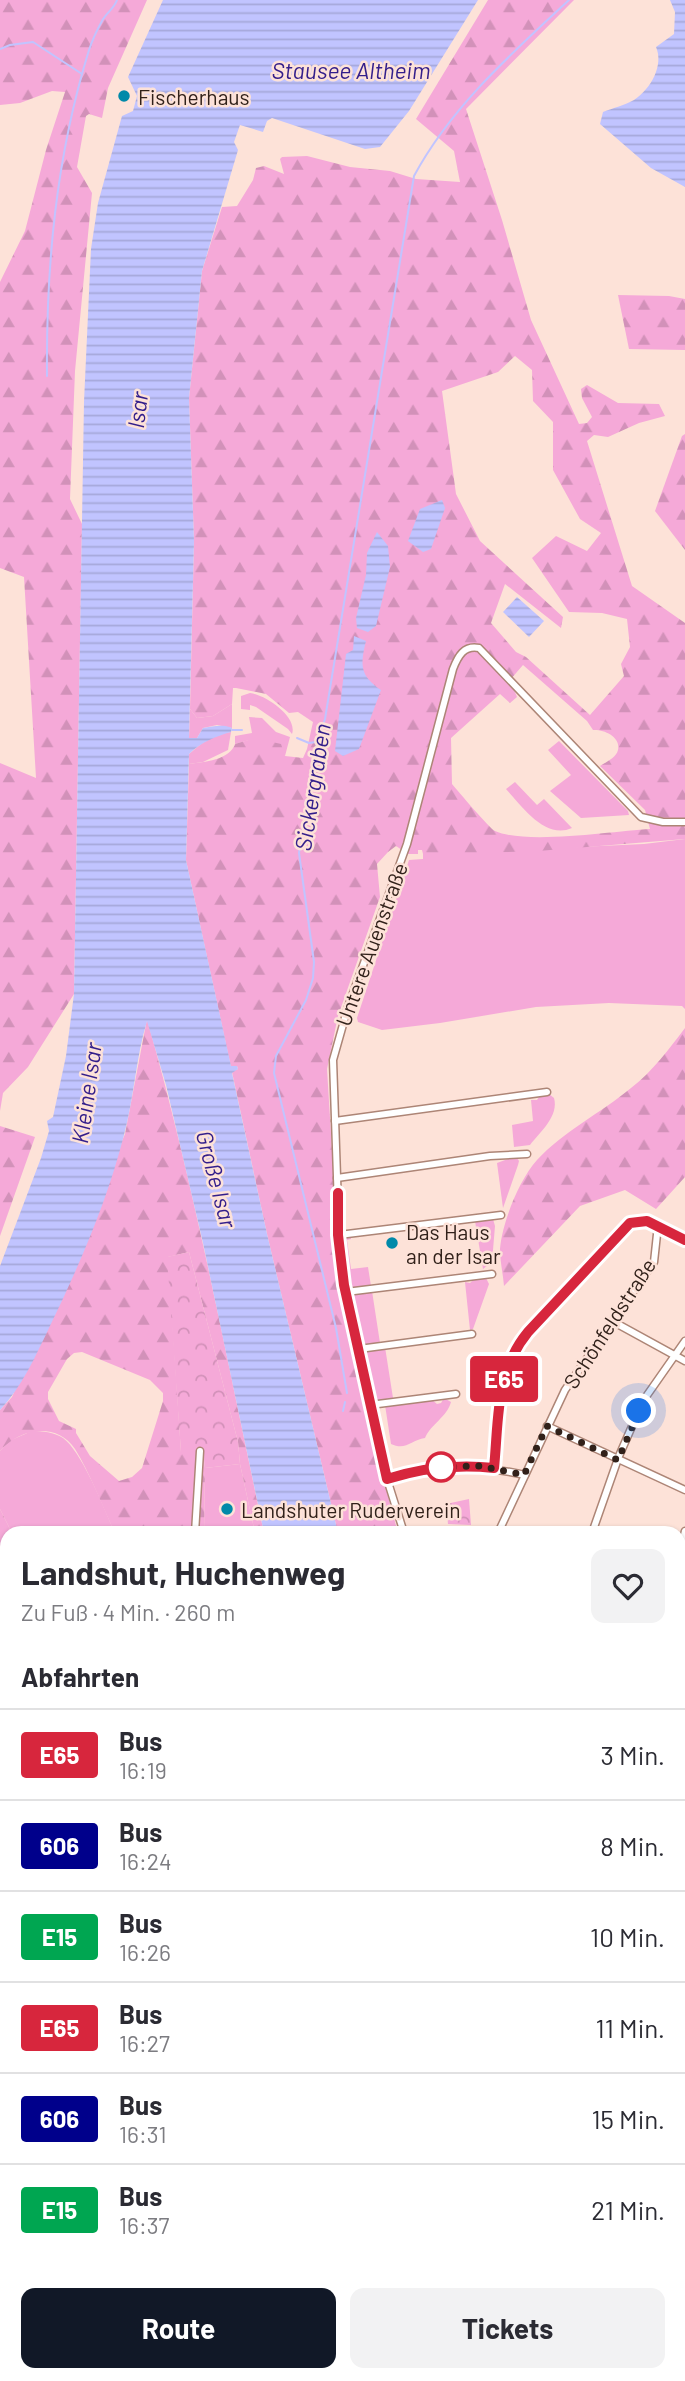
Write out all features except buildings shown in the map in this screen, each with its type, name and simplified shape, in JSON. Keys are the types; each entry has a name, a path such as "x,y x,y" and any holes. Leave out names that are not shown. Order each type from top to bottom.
{"street":[{"name":"Untere Auenstraße","path":"402,1526 387,1479 346,1293 338,1235 332,1073 335,1048 407,844 453,669 462,652 479,648 642,817 663,822 685,822"},
{"path":"335,1121 547,1092"},
{"path":"337,1178 491,1156 527,1154"},
{"path":"338,1235 501,1215"},
{"path":"494,1468 502,1386 514,1351 630,1223 642,1220 658,1225 685,1240"},
{"name":"Schönfeldstraße","path":"501,1526 565,1390 654,1262 658,1225"},
{"path":"346,1293 492,1274"},
{"path":"612,1321 685,1361"},
{"path":"359,1349 472,1334"},
{"path":"594,1526 643,1401 685,1341"},
{"path":"370,1405 456,1394"},
{"path":"547,1426 685,1490"},
{"path":"195,1526 200,1451"},
{"path":"387,1479 428,1468 476,1466 524,1475"}],"green space":[{"path":"0,0 147,0 108,88 102,118 89,114 86,116 77,167 92,193 75,371 70,499 82,524 74,994 28,1067 3,1093 0,1111 0,763 36,778 24,577 0,568 0,282 25,231 46,150 65,92 52,91 20,103 0,105"},
{"path":"488,0 574,0 466,109 531,320 579,424 587,423 592,417 582,398 581,389 587,385 618,403 659,404 665,416 639,423 608,437 594,435 587,441 632,586 685,623 685,839 538,851 426,855 422,850 418,850 418,854 408,854 396,846 377,864 380,897 338,1016 327,1069 334,1183 331,1200 335,1207 341,1285 365,1411 396,1526 336,1526 267,1234 232,1072 238,1069 237,1066 231,1067 186,860 189,764 222,757 228,754 235,744 255,738 281,744 285,756 303,758 313,722 298,712 289,713 266,694 236,688 233,688 232,704 213,716 197,718 190,709 194,541 189,398 202,271 222,207 237,206 253,180 256,168 264,166 284,174 280,159 282,157 307,156 350,167 390,171 416,179 460,182 454,151 416,119","holes":["515,356 532,370 533,401 553,422 553,470 580,519 601,533 587,551 556,536 532,558 569,612 602,613 627,619 630,647 621,664 624,676 590,715 526,657 516,652 491,623 505,584 561,628 563,617 480,541 456,494 442,391 498,372","523,665 587,721 593,730 607,732 617,741 617,753 600,766 645,810 650,829 548,837 509,835 492,829 452,784 451,738 500,694 510,703 517,697 510,680"]},
{"path":"618,295 685,299 685,350 629,349"},
{"path":"685,434 685,550 655,511"},
{"path":"250,693 272,702 286,714 293,727 292,734 256,707 250,705 250,710 241,709 241,696"},
{"path":"232,704 232,728 217,725 203,728 197,738 189,738 190,709 197,718 213,716"},
{"path":"249,717 262,718 276,732 290,737 285,756 262,741 251,740 235,744 235,736 252,733"},
{"path":"231,732 228,750 203,762 189,764 189,754 201,744 219,733"},
{"path":"559,741 629,815 581,818 550,791 571,775 548,750"},
{"path":"515,782 537,805 544,799 572,828 553,829 535,819 506,789"},
{"path":"685,839 685,1009 682,1006 609,1003 536,1007 382,1030 358,1022 357,1018 409,860 423,859 423,854 644,844"},
{"path":"147,1019 195,1211 263,1526 253,1526 238,1442 189,1252 168,1257 181,1452 203,1452 204,1526 112,1526 81,1459 67,1440 58,1434 38,1431 27,1433 8,1443 0,1451 0,1410 12,1397 125,1134","holes":["82,1352 150,1380 163,1393 163,1401 142,1468 132,1477 119,1481 90,1456 76,1429 59,1421 48,1399 48,1392 67,1359 74,1353"]},
{"path":"685,1028 685,1177 656,1209 625,1190 580,1206 504,1286 501,1239 512,1202 530,1168 559,1140 639,1081"},
{"path":"541,1094 549,1094 554,1098 552,1117 530,1145 514,1147 512,1125 533,1121 531,1100 537,1100"},
{"path":"0,1126 35,1137 0,1236"},
{"path":"516,1156 519,1161 503,1208 497,1163"},
{"path":"493,1219 495,1226 492,1262 483,1269 475,1221"},
{"path":"351,1236 351,1239 347,1240 351,1269 368,1267 371,1286 351,1289 348,1287 342,1243 345,1237"},
{"path":"189,1252 238,1442 240,1464 205,1468 203,1452 181,1452 167,1257"},
{"path":"475,1278 486,1278 489,1284 473,1329 470,1330 465,1282 470,1283"},
{"path":"372,1291 380,1343 362,1345 361,1328 358,1328 352,1294"},
{"path":"385,1347 393,1398 374,1401 372,1395 375,1394 372,1381 369,1381 364,1353"},
{"path":"444,1398 451,1402 449,1407 425,1438 405,1446 391,1444 385,1405 412,1404 431,1399 437,1404"},
{"path":"32,1431 56,1434 63,1438 78,1456 112,1526 8,1526 0,1509 0,1451 9,1441"},
{"name":"Landshuter Ruderverein","path":"240,1464 253,1526 204,1526 205,1468"},
{"path":"469,1499 471,1525 448,1524 446,1504"},
{"path":"0,1509 8,1526 0,1526"}],"water":[{"path":"163,0 478,0 409,111 380,147 365,149 272,118 267,121 263,132 240,125 234,142 238,150 202,271 189,398 194,541 189,738 197,738 203,728 232,728 231,732 209,740 189,754 186,860 231,1066 237,1066 238,1069 232,1073 336,1526 263,1526 203,1243 166,1085 147,1021 124,1135 101,1209 33,1361 15,1392 0,1410 0,1266 41,1158 49,1131 47,1121 53,1117 66,1056 74,994 84,402 91,249 98,203 122,116 133,111 137,96 128,77"},
{"path":"670,0 685,0 685,187 651,168 600,124 603,112 634,100 651,83 657,69 656,47 674,34 675,12"},
{"path":"442,500 445,508 431,549 423,552 408,541 420,509"},
{"path":"377,532 388,546 390,567 376,626 368,632 357,628 356,618 366,575 367,553"},
{"path":"517,597 544,621 529,637 503,612"},
{"path":"354,636 366,641 363,669 369,680 381,690 359,749 343,756 335,751 346,654 353,650"}],"waterway":[{"path":"47,376 51,252 68,130 90,47 102,21 117,0"},
{"name":"Sickergraben","path":"347,1393 336,1328 274,1073 276,1056 306,1000 313,978 314,962 299,853 317,742 325,719 414,176 464,104 569,0"},
{"path":"0,49 33,42 82,74"},
{"path":"232,730 242,730"},
{"path":"297,738 309,743 316,742"},
{"path":"343,1411 345,1402"}],"bus line":[{"name":"E65","path":"338,1193 338,1235 344,1285 387,1479 428,1468 494,1468 505,1371 514,1351 528,1332 630,1223 647,1221 685,1240"}],"place":[{"name":"Fischerhaus","path":"124,96"},
{"name":"Das Haus an der Isar","path":"392,1243"},
{"name":"Landshuter Ruderverein","path":"227,1509"}],"route":[{"path":"441,1467 481,1466 524,1475 547,1426 618,1460 639,1411"}],"water label":[{"name":"Stausee Altheim","path":"351,70"},
{"name":"Isar","path":"137,410"},
{"name":"Kleine Isar","path":"86,1093"},
{"name":"Große Isar","path":"217,1179"}]}
